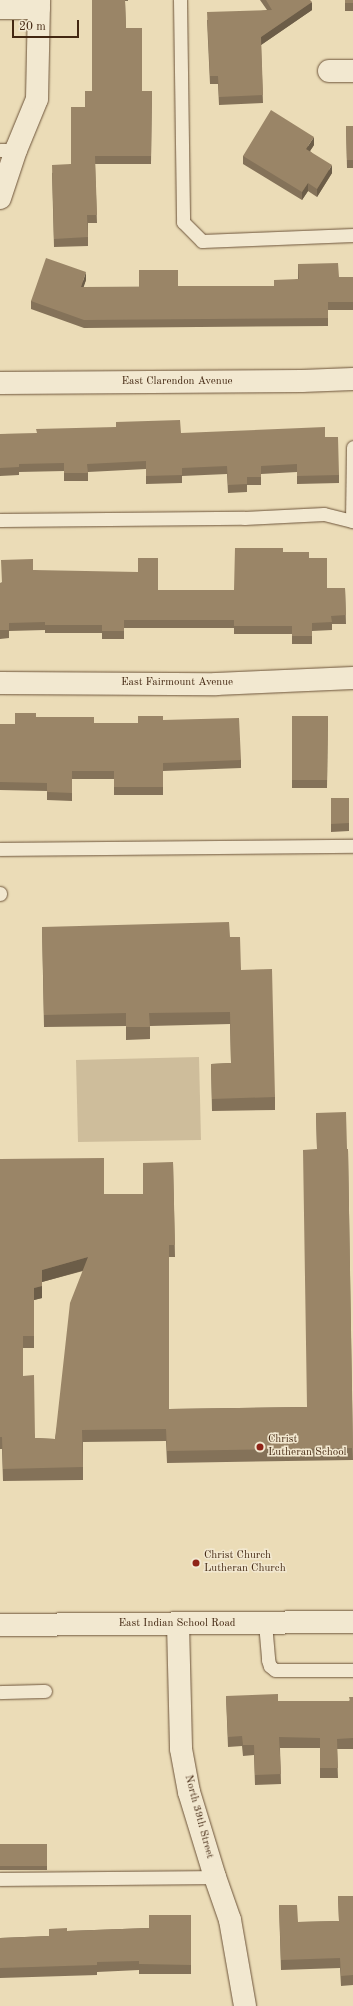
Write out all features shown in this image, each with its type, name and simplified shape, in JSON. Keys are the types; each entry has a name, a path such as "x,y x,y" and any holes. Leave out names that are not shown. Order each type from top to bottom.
{"street":[{"path":"0,8 39,4 38,99 8,150 0,198"},
{"path":"329,71 353,71"},
{"name":"East Clarendon Avenue","path":"0,383 302,381 353,379"},
{"name":"East Fairmount Avenue","path":"0,683 216,684 353,678"},
{"name":"East Indian School Road","path":"0,1625 353,1622"},
{"name":"North 39th Street","path":"178,1624 181,1748 189,1792 214,1877 230,1920 245,2006"}],"lane":[{"path":"180,0 182,222 202,241 353,234"},
{"path":"0,520 244,518 324,514 352,521 353,447"},
{"path":"0,849 353,846"},
{"path":"265,1623 268,1660 270,1666 275,1670 353,1670"},
{"path":"0,1692 45,1691"},
{"path":"0,1879 214,1877"}],"shaded area":[{"path":"199,1057 201,1140 78,1142 76,1060"}],"building":[{"path":"92,0 125,0 126,28 142,28 142,91 152,91 151,156 95,156 97,215 87,215 88,237 54,239 52,165 71,164 71,107 85,107 85,91 92,91"},
{"path":"266,0 310,0 312,2 261,37 263,95 219,97 218,76 210,76 207,12 272,10"},
{"path":"345,0 353,0 353,3 345,3"},
{"path":"271,110 314,137 306,149 332,165 317,189 308,183 302,192 243,156"},
{"path":"346,126 353,126 353,160 347,160"},
{"path":"46,258 86,272 81,287 139,287 139,270 178,270 178,286 274,286 274,280 299,279 298,264 338,263 339,277 353,277 353,302 328,302 328,318 84,320 31,301"},
{"path":"180,420 181,433 325,427 325,437 338,437 339,475 297,476 297,464 261,466 261,477 247,477 247,484 228,485 227,466 182,468 182,475 146,476 146,461 87,464 88,473 64,473 64,463 19,464 19,467 0,468 0,434 37,433 36,429 116,427 116,422"},
{"path":"235,548 283,548 283,552 309,552 309,558 327,558 327,588 345,588 346,615 331,616 332,622 312,623 312,636 292,636 292,626 234,626 234,620 124,620 124,631 102,631 102,625 45,625 45,622 9,623 9,630 0,630 0,583 2,583 1,560 33,559 33,570 138,572 138,558 158,558 158,590 234,590"},
{"path":"15,713 36,713 36,717 94,717 94,723 138,723 138,716 163,716 163,720 239,718 241,760 163,763 163,787 114,787 114,771 72,771 72,793 47,792 47,783 0,782 0,724 15,724"},
{"path":"292,716 328,716 327,780 292,780"},
{"path":"331,798 349,798 349,823 331,824"},
{"path":"229,922 230,937 240,937 241,970 272,969 275,1097 212,1099 211,1064 231,1063 230,1012 149,1013 150,1027 126,1027 126,1013 44,1015 42,927"},
{"path":"346,1112 348,1149 353,1448 167,1451 166,1429 82,1430 83,1467 3,1469 2,1437 0,1437 0,1159 104,1158 104,1194 143,1194 143,1163 173,1162 175,1245 169,1245 169,1409 307,1407 303,1150 317,1149 316,1113","holes":["88,1257 70,1303 55,1439 35,1438 34,1375 23,1376 23,1336 34,1336 34,1288 42,1286 42,1270"]},
{"path":"278,1694 278,1701 350,1701 349,1697 353,1697 353,1738 337,1739 338,1768 320,1768 320,1738 279,1737 281,1774 255,1775 254,1745 243,1745 242,1736 228,1737 226,1696"},
{"path":"0,1844 47,1844 47,1866 0,1866"},
{"path":"338,1896 353,1896 353,1975 341,1976 340,1958 281,1960 279,1905 297,1905 298,1922 339,1921"},
{"path":"149,1915 191,1915 191,1965 139,1964 139,1961 97,1962 97,1965 0,1968 0,1938 49,1936 49,1929 67,1928 67,1931 149,1928"}],"place":[{"name":"Christ Lutheran School","path":"260,1447"},
{"name":"Christ Church Lutheran Church","path":"196,1563"}]}
